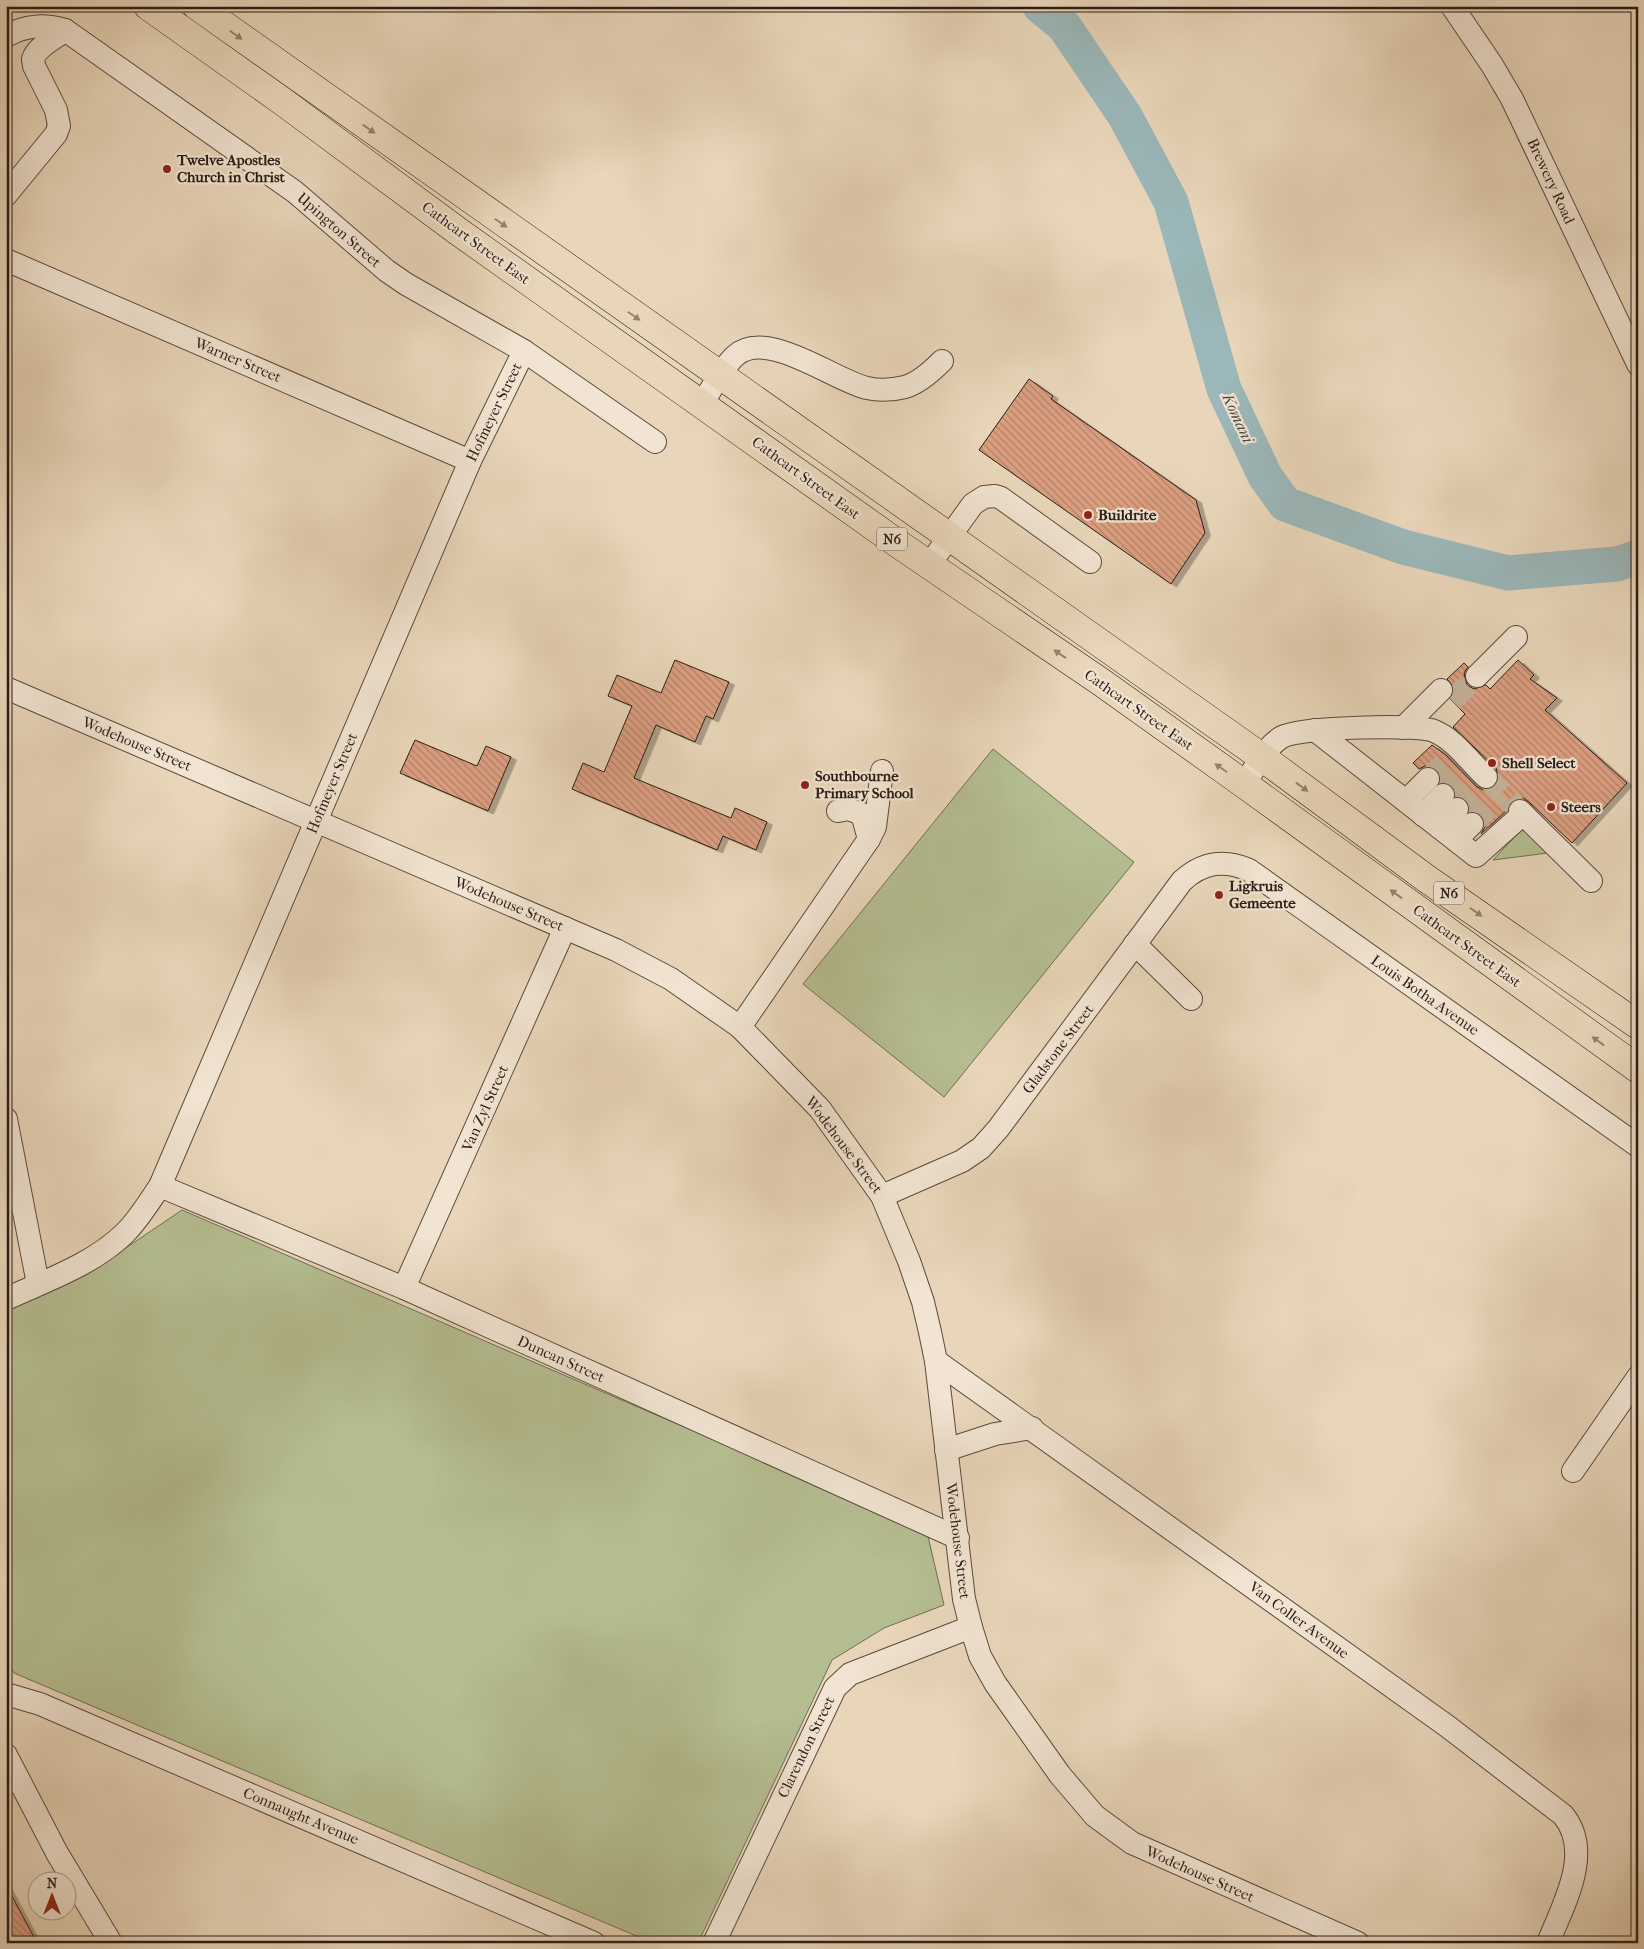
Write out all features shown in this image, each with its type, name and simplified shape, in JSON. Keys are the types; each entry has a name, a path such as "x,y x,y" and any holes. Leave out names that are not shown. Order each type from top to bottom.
{"highway":[{"name":"Cathcart Street East","path":"148,6 282,101 459,232 1244,784 1638,1069"},
{"name":"Cathcart Street East","path":"196,6 1263,758 1427,878 1638,1025"}],"street":[{"name":"Brewery Road","path":"1452,6 1512,99 1638,364"},
{"name":"Upington Street","path":"6,36 19,30 42,25 66,30 295,192 387,271 406,284 524,351"},
{"path":"6,195 56,134 59,118 32,59 40,48 53,42 66,30"},
{"name":"Warner Street","path":"6,260 470,461"},
{"path":"702,403 735,356 748,349 761,348 793,355 849,382 880,390 907,387 932,371 942,360"},
{"name":"Hofmeyer Street","path":"6,1298 74,1268 98,1254 124,1234 140,1217 160,1186 470,461 524,351 655,442"},
{"path":"930,565 973,504 984,497 996,496 1090,562"},
{"path":"1472,671 1507,636"},
{"name":"Wodehouse Street","path":"6,688 616,950 671,979 740,1027 820,1109 882,1196 924,1302 936,1361 964,1599 980,1656 1001,1690 1060,1775 1095,1816 1114,1832 1151,1852 1358,1943"},
{"path":"1414,728 1447,696"},
{"path":"1244,784 1263,758 1282,737 1315,730 1414,728 1443,736 1465,765"},
{"path":"1315,730 1476,856 1522,812 1591,881"},
{"path":"740,1027 869,839 875,827 882,770"},
{"path":"1431,821 1450,802 1431,821"},
{"path":"838,811 848,809 862,814 869,839"},
{"name":"Louis Botha Avenue","path":"1205,866 1228,862 1249,870 1638,1146"},
{"name":"Gladstone Street","path":"882,1196 955,1164 981,1148 998,1129 1182,881 1192,872 1205,866"},
{"name":"Van Zyl Street","path":"404,1288 565,928"},
{"path":"1135,944 1191,999"},
{"path":"6,1119 38,1284"},
{"name":"Duncan Street","path":"160,1186 404,1288 958,1538"},
{"name":"Van Coller Avenue","path":"936,1361 1447,1726 1563,1815 1572,1826 1575,1835 1576,1860 1571,1881 1548,1943"},
{"path":"1573,1471 1638,1377"},
{"path":"946,1450 995,1434 1032,1428"},
{"name":"Clarendon Street","path":"714,1943 835,1688 850,1674 971,1627"},
{"name":"Connaught Avenue","path":"6,1694 40,1704 594,1943"},
{"path":"6,1755 57,1854 111,1943"}],"green space":[{"path":"993,749 1134,862 944,1097 803,984"},
{"path":"1522,829 1548,853 1493,860"},
{"path":"182,1210 927,1532 944,1605 884,1628 832,1660 698,1943 653,1943 14,1673 6,1656 6,1310 87,1274"}],"building":[{"path":"1029,379 1053,396 1051,399 1196,500 1205,533 1171,584 979,450"},
{"path":"675,660 729,682 713,719 706,716 695,742 656,725 634,778 731,818 735,808 767,822 756,850 723,836 717,850 572,789 583,763 604,772 632,706 608,696 617,675 661,693"},
{"path":"1518,660 1534,675 1530,679 1557,698 1545,710 1627,783 1572,843 1523,798 1511,801 1507,810 1481,834 1485,827 1482,815 1470,811 1467,800 1456,796 1452,785 1441,782 1437,769 1425,766 1419,769 1413,763 1432,745 1446,755 1477,787 1483,790 1495,787 1499,780 1496,768 1453,727 1465,714 1450,699 1454,687 1447,679 1464,663 1468,667 1464,673 1467,685 1474,689 1486,685 1490,689"},
{"path":"415,740 477,766 486,746 511,757 488,811 400,773"},
{"path":"6,1885 37,1943 6,1943"}],"waterway":[{"name":"Komani","path":"1040,6 1064,26 1125,116 1171,202 1224,389 1265,476 1285,504 1403,547 1508,573 1617,564 1638,557"}],"tunnel":[{"path":"1452,701 1477,676"},
{"path":"1428,779 1448,760"},
{"path":"1443,795 1463,775"},
{"path":"1486,777 1520,811"},
{"path":"1457,809 1488,779"},
{"path":"1472,824 1502,794"}],"place":[{"name":"Twelve Apostles Church in Christ","path":"167,169"},
{"name":"Buildrite","path":"1088,515"},
{"name":"Shell Select","path":"1492,763"},
{"name":"Southbourne Primary School","path":"805,785"},
{"name":"Steers","path":"1551,807"},
{"name":"Ligkruis Gemeente","path":"1219,895"}]}
